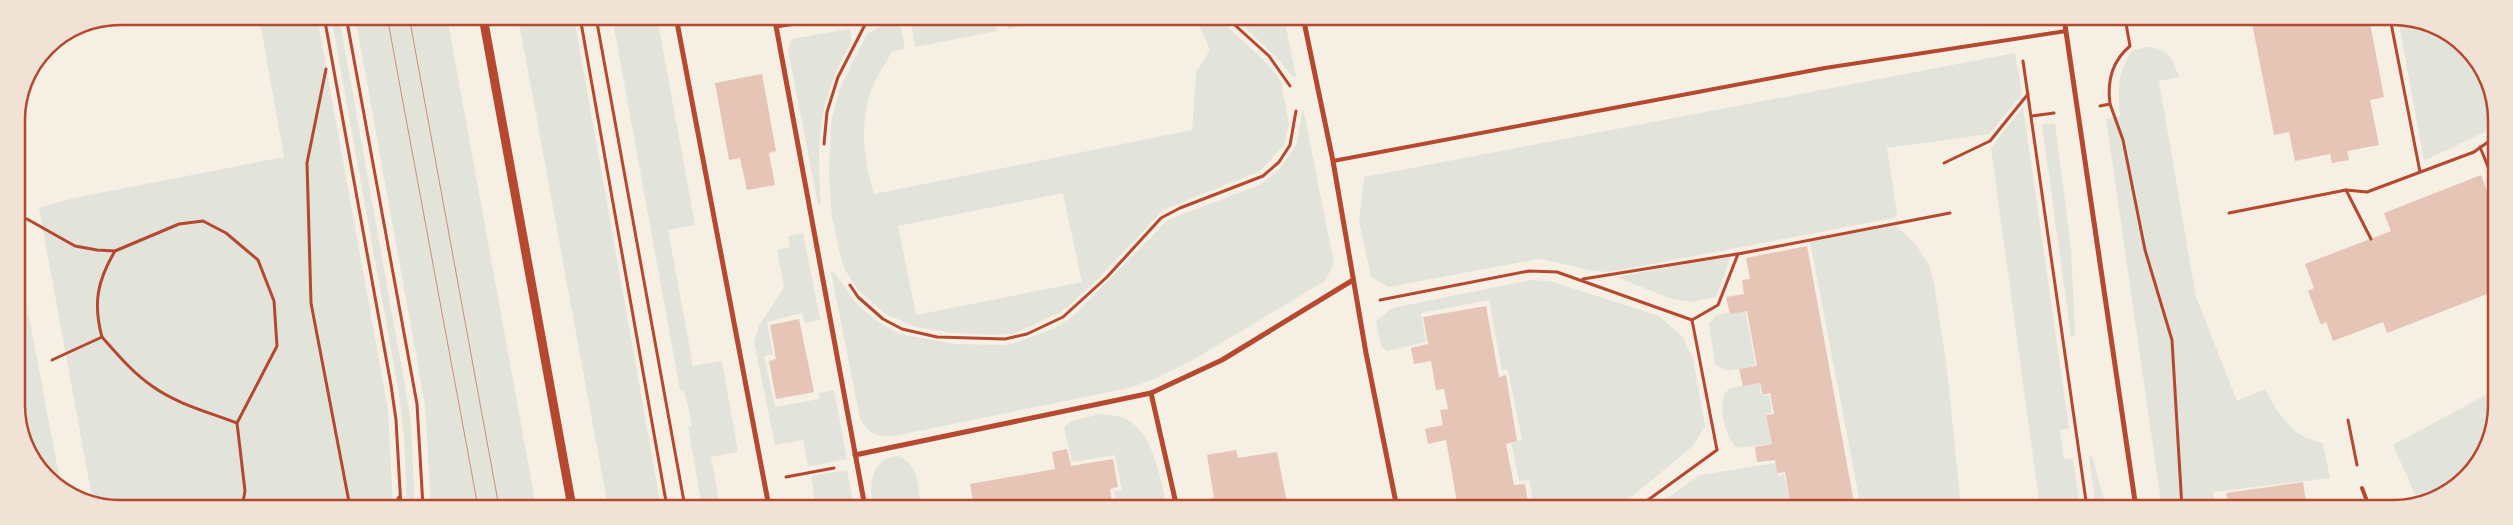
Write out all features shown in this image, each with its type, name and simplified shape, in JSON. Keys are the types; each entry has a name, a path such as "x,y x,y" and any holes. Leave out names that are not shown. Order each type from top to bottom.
{"street":[{"path":"485,25 571,500"},
{"path":"678,25 768,500"},
{"path":"782,25 776,26 864,500"},
{"path":"1305,25 1334,161 1358,305 1395,500"},
{"path":"2065,25 2135,500"},
{"path":"855,454 1151,393 1222,360 1354,280"},
{"path":"1151,393 1175,500"}],"lane":[{"path":"1334,161 1825,68 2066,31"},
{"path":"2362,488 2367,500"}],"path":[{"path":"326,25 392,392 398,446 401,500"},
{"path":"348,25 416,404 423,500"},
{"path":"581,25 666,500"},
{"path":"597,25 683,500"},
{"path":"824,150 827,112 838,77 865,25"},
{"path":"1235,25 1269,56 1290,84 1292,92"},
{"path":"2391,25 2420,172"},
{"path":"2020,38 2086,500"},
{"path":"326,69 307,163 310,303 349,500"},
{"path":"1944,163 1990,141 2028,94"},
{"path":"848,282 858,297 883,319 902,329 937,337 1005,339 1027,334 1063,317 1107,277 1161,218 1180,208 1263,176 1279,162 1290,145 1297,111 1294,101"},
{"path":"2110,104 2123,140 2145,250 2172,340 2182,500"},
{"path":"2229,213 2346,190 2367,192 2474,152 2488,142"},
{"path":"2480,147 2488,167"},
{"path":"2346,190 2371,238"},
{"path":"1581,280 1738,254 1950,213"},
{"path":"27,219 75,246 115,251 179,224 203,221 226,233 258,260 274,301 277,346 237,423 246,491 244,500"},
{"path":"115,251 107,265 97,292 96,317 102,337 129,367 152,386 179,402 237,423"},
{"path":"1358,305 1530,271 1557,272 1692,320 1718,305 1738,254"},
{"path":"1648,500 1717,450 1692,320"},
{"path":"52,360 102,337"},
{"path":"2348,420 2362,488"},
{"path":"771,500 782,478 857,463"}],"shaded area":[{"path":"261,25 319,25 388,410 393,500 120,500 92,496 39,208 74,198 284,157"},
{"path":"333,25 341,25 405,386 411,422 415,500 407,500 404,438 399,394"},
{"path":"357,25 448,25 535,500 431,500 425,405"},
{"path":"519,25 575,25 660,500 607,500"},
{"path":"613,25 658,25 695,225 668,230 693,366 722,361 738,452 711,457 719,500 701,500 688,427 692,426 685,393 680,390"},
{"path":"883,25 900,25 905,49 892,52 875,82 868,101 864,136 868,171 874,194 1192,130 1196,72 1210,50 1199,25 1226,25 1266,62 1281,81 1289,124 1284,145 1260,171 1163,210 1095,282 1061,312 1013,334 954,333 915,327 884,313 859,291 845,270 832,216 829,174 831,123 839,90 867,34","holes":["1063,193 1082,282 916,315 898,226"]},
{"path":"912,25 996,25 997,31 915,47"},
{"path":"1007,25 1027,25 1008,29"},
{"path":"1242,25 1286,25 1296,76 1293,77 1278,59"},
{"path":"2399,25 2424,30 2451,45 2472,67 2483,89 2486,101 2488,130 2424,161"},
{"path":"848,29 851,31 851,43 831,84 822,121 819,159 821,204 818,205 788,49 792,39"},
{"path":"2149,47 2162,50 2170,56 2179,77 2159,81 2196,297 2237,401 2265,389 2275,407 2288,424 2303,436 2323,443 2330,478 2213,492 2214,500 2161,500 2106,119 2120,116 2121,73 2133,50"},
{"path":"2015,53 2022,94 1989,134 1887,148 1897,213 1894,218 1610,272 1538,259 1389,287 1371,277 1359,221 1364,177"},
{"path":"1303,107 1334,263 1325,281 1191,361 1154,379 1129,388 894,436 878,435 870,431 863,424 860,419 831,272 833,271 857,304 878,322 900,334 955,344 1008,345 1053,329 1073,316 1168,220 1259,185 1278,171 1296,146"},
{"path":"2023,107 2069,428 2060,430 2064,459 2073,458 2079,500 2039,500 1991,148"},
{"path":"2055,123 2071,248 2075,336 2071,336 2042,125"},
{"path":"1896,226 1917,246 1929,265 1934,284 1947,369 1960,500 1859,500 1810,241"},
{"path":"803,233 820,320 805,323 802,313 767,322 773,354 764,356 775,407 819,399 819,393 834,390 847,459 808,467 803,440 775,445 754,342 759,326 784,287 777,250 790,247 788,236"},
{"path":"1731,256 1716,297 1692,302 1672,299 1616,277"},
{"path":"1531,280 1550,281 1659,316 1683,337 1693,358 1705,426 1693,446 1628,500 1533,500 1529,480 1519,481 1511,442 1522,440 1508,370 1502,370 1489,300 1421,313 1426,342 1387,351 1381,346 1376,321 1392,308"},
{"path":"25,296 59,478 45,463 38,452 30,436 27,424 25,411"},
{"path":"1745,310 1756,366 1727,371 1715,364 1709,324 1716,315"},
{"path":"1759,383 1762,396 1769,395 1772,413 1766,414 1772,444 1737,448 1726,428 1722,411 1724,395 1731,388"},
{"path":"2488,394 2486,424 2483,436 2472,458 2456,476 2429,493 2416,497 2393,445"},
{"path":"1101,414 1121,417 1132,423 1141,432 1154,456 1165,500 1116,500 1114,491 1122,490 1115,455 1072,462 1064,427 1071,421"},
{"path":"898,456 910,465 916,477 920,500 872,500 871,490 874,474 877,467 889,458"},
{"path":"2092,456 2104,500 2095,500 2089,457"},
{"path":"1775,463 1778,476 1784,474 1789,500 1664,500 1700,475"},
{"path":"847,470 853,500 815,500 811,476"}],"building":[{"path":"2252,25 2370,25 2384,97 2370,100 2379,145 2347,151 2349,160 2332,163 2330,154 2295,161 2289,132 2274,135"},
{"path":"762,74 776,151 769,153 775,185 747,190 740,158 729,160 715,83"},
{"path":"2481,175 2488,191 2488,294 2387,333 2383,322 2333,341 2326,322 2321,325 2308,291 2314,288 2305,264 2391,231 2384,213"},
{"path":"1807,246 1854,500 1790,500 1785,472 1777,473 1775,460 1757,462 1755,447 1772,444 1766,415 1774,414 1770,393 1763,395 1760,383 1743,386 1739,369 1757,366 1747,311 1730,314 1726,297 1744,294 1742,280 1750,279 1746,258"},
{"path":"1486,306 1499,377 1506,375 1517,441 1506,444 1514,485 1525,484 1528,500 1457,500 1446,440 1428,444 1425,429 1443,425 1440,410 1448,409 1444,389 1436,390 1431,361 1414,364 1411,348 1428,344 1423,317"},
{"path":"799,319 814,392 776,399 769,361 776,359 770,325"},
{"path":"1067,449 1071,466 1113,459 1118,487 1110,489 1112,500 973,500 970,484 1055,469 1052,452"},
{"path":"1236,450 1238,458 1277,452 1286,500 1203,500 1214,498 1207,455"},
{"path":"2303,482 2306,500 2227,500 2226,493"}],"tram line":[{"path":"389,25 477,500"},
{"path":"411,25 498,500"}]}
